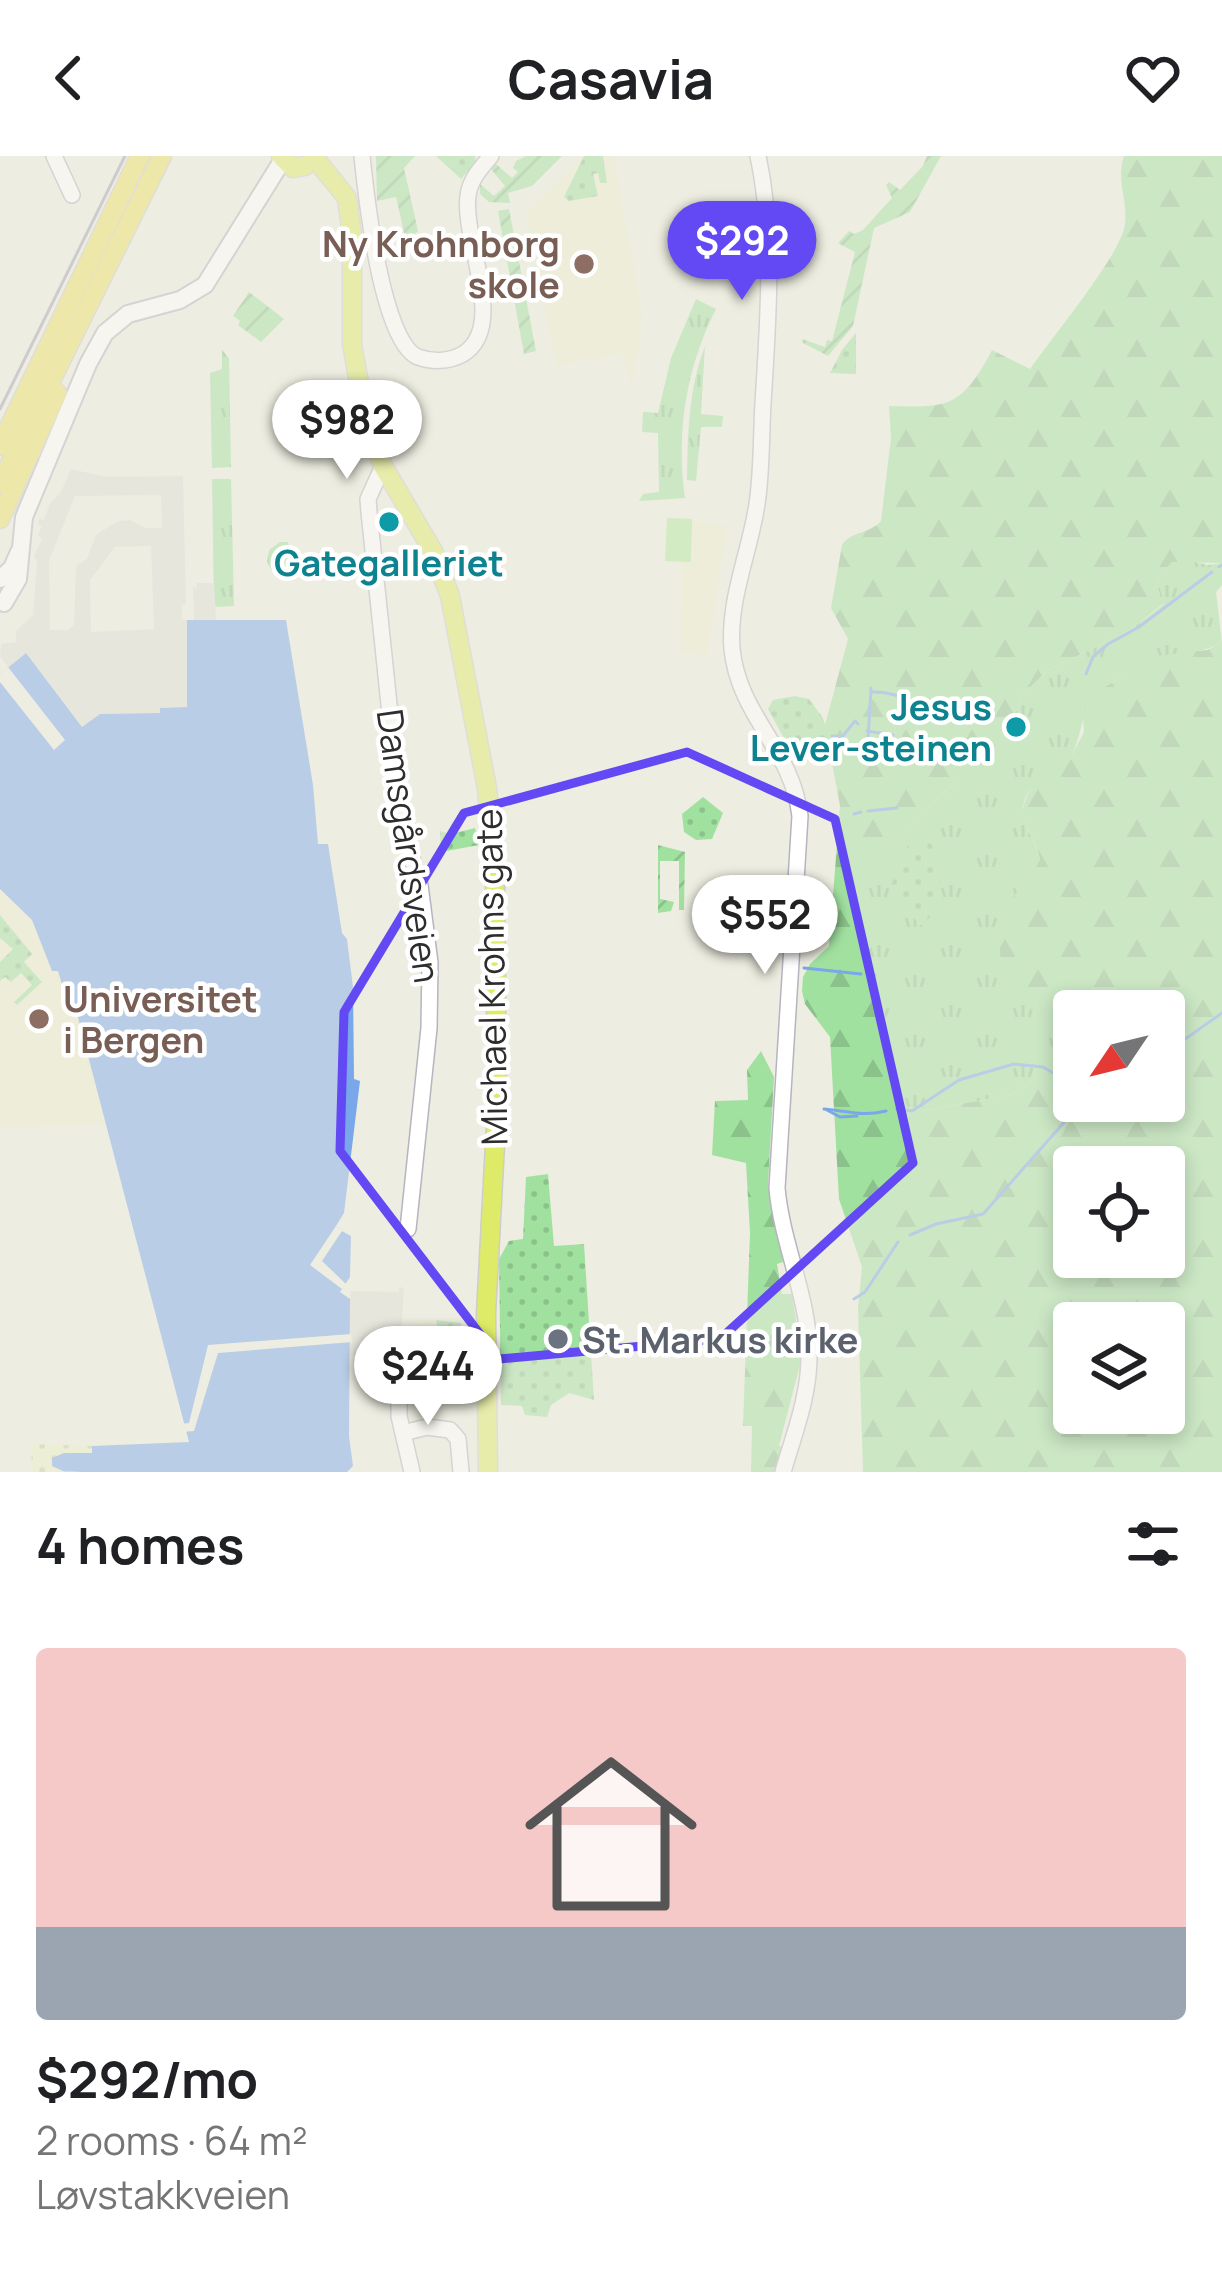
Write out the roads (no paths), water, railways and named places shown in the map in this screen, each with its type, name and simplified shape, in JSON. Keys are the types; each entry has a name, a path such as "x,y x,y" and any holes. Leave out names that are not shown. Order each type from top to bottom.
{"highway":[{"path":"0,446 140,156"},
{"path":"0,484 162,156"},
{"path":"0,421 60,298 76,289"},
{"path":"0,520 69,368 67,355"}],"main road":[{"path":"1,601 18,579 24,517 105,333 128,314 199,291 255,207 298,160"},
{"name":"Michael Krohns gate","path":"298,160 350,219 352,344 366,422 383,466 433,551 450,596 491,819 497,1106 486,1314 488,1472"},
{"path":"0,579 12,568 19,551"}],"street":[{"path":"54,156 72,195"},
{"path":"362,156 375,249 397,337 419,357 443,360 465,353 479,338 484,320 467,211 470,188 491,156"},
{"path":"759,164 767,221 768,317 757,507 738,588 732,650 755,720 791,773 800,816 778,1188 781,1225 806,1317 809,1354 803,1402 783,1472"},
{"name":"Damsgårdsveien","path":"383,466 368,499 397,781 404,832 420,885 430,963 429,1028 408,1229"},
{"path":"399,1388 412,1472"},
{"path":"403,1433 427,1427 450,1430 458,1439 461,1472"}],"water":[{"path":"187,620 286,620 318,844 328,844 342,933 347,939 354,1079 360,1081 344,1213 336,1226 351,1236 350,1277 340,1292 350,1299 353,1466 347,1472 82,1472 52,1466 52,1458 92,1453 92,1446 189,1442 75,1006 68,1005 58,971 52,971 32,920 0,889 0,674 26,653 82,727 100,714 160,713 160,708 187,707"}],"waterway":[{"path":"1086,674 1093,657 1108,644 1139,627 1212,572"},
{"path":"867,756 871,688"},
{"path":"871,692 963,717"},
{"path":"832,736 842,737 855,721 858,724"},
{"path":"867,731 893,735"},
{"path":"868,811 897,808"},
{"path":"854,814 861,812"},
{"path":"804,968 861,974"},
{"path":"1185,1039 1222,1013"},
{"path":"897,1109 912,1111 959,1080 1014,1064 1053,1073"},
{"path":"824,1109 862,1114 886,1111"},
{"path":"827,1110 840,1117 857,1116"},
{"path":"910,1235 983,1214 1064,1122"},
{"path":"854,1299 865,1292 898,1242"}],"tram line":[{"path":"0,409 125,156"}],"place":[{"name":"Ny Krohnborg skole","path":"584,264"},
{"name":"Gategalleriet","path":"389,522"},
{"name":"Jesus Lever-steinen","path":"1016,727"},
{"name":"Universitet i Bergen","path":"39,1019"},
{"name":"St. Markus kirke","path":"558,1339"}]}
